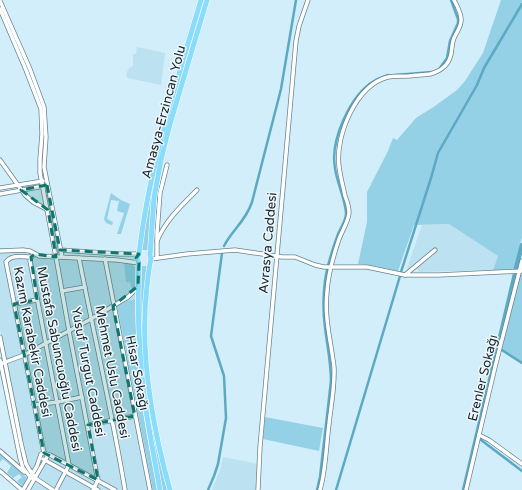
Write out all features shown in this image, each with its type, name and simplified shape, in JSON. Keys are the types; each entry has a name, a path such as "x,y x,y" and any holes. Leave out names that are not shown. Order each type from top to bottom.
{"highway":[{"name":"Amasya-Erzincan Yolu","path":"139,254 148,194 159,141 201,0"},
{"name":"Amasya-Erzincan Yolu","path":"170,490 161,458 151,404 145,313 152,258 154,198 160,160 207,0"},
{"path":"139,263 142,265 148,264 152,258 145,251 139,254 137,258 139,263 138,296 144,394 160,490"}],"street":[{"name":"Avrasya Caddesi","path":"258,490 260,447 296,41 298,26 308,0"},
{"path":"320,490 334,382 334,367 326,309 326,292 336,247 349,214 338,160 342,131 346,120 354,107 363,94 375,83 388,77 430,74 440,71 446,65 450,59 454,38 461,21 454,0"},
{"path":"0,1 33,76 44,107 46,137 44,180"},
{"path":"0,9 41,109 42,134 40,166 62,257"},
{"path":"0,160 28,198 48,210"},
{"path":"157,243 160,193 167,165"},
{"path":"0,188 44,180"},
{"path":"0,194 45,186"},
{"name":"Yusuf Turgut Caddesi","path":"45,186 69,331 98,480"},
{"path":"197,190 171,218 161,234 152,258 229,250 295,257 324,267 367,267 405,275 521,271"},
{"path":"0,251 23,250 30,251 33,255 39,256 120,260 139,263"},
{"path":"60,250 139,254"},
{"path":"405,275 435,250"},
{"name":"Mustafa Sabuncuoğlu Caddesi","path":"33,255 30,261 69,465 56,490"},
{"name":"Kazım Karabekir Caddesi","path":"33,255 14,257 6,262 44,456"},
{"name":"Mehmet Uslu Caddesi","path":"80,258 112,420 124,490"},
{"name":"Hisar Sokağı","path":"105,259 150,490"},
{"name":"Erenler Sokağı","path":"466,490 522,262"},
{"path":"1,363 24,355 91,319 128,297 138,286"},
{"path":"62,292 85,287"},
{"path":"128,297 138,296"},
{"path":"14,304 37,300"},
{"path":"0,337 1,363 25,459 33,477"},
{"path":"34,405 82,397"},
{"path":"88,425 135,416"},
{"path":"479,435 489,440 522,464"},
{"path":"0,451 33,477 53,490"},
{"path":"28,490 44,456"},
{"path":"44,456 69,465 116,490"},
{"path":"44,456 66,472 95,489 98,480"},
{"path":"0,471 22,490 33,477"}],"highlighted area":[{"path":"47,185 60,250 139,254 136,258 139,263 138,286 113,306 135,416 88,425 98,480 44,453 14,304 37,300 31,257 35,254 56,257 48,210 21,190"}],"shaded area":[{"path":"501,0 522,0 522,237 514,269 493,270 498,256 449,224 414,225 398,271 358,264 367,222 367,192 393,138 397,140 416,118 457,90 465,81 483,53"},
{"path":"137,47 165,53 161,85 128,78 126,76 129,68 133,66 133,54 136,54"},
{"path":"185,60 160,157 149,250 141,250 159,152"},
{"path":"111,193 130,204 121,234 117,234 124,213 117,211 119,201 111,200 107,219 113,222 112,225 106,223 104,219"},
{"path":"449,224 498,256 493,270 419,272 415,266 408,270 407,268 422,225"},
{"path":"0,248 28,248 42,254 54,253 61,259 124,262 134,265 135,299 117,306 153,490 31,490 39,477 31,469 27,460 0,329"},
{"path":"124,262 132,264 135,267 135,287 132,290 130,282 126,282"},
{"path":"140,266 148,266 143,302 151,419 156,447 167,490 162,490 152,432 144,373"},
{"path":"522,268 522,363 501,351"},
{"path":"135,299 140,391 157,490 153,490 117,306"},
{"path":"265,417 323,428 319,451 263,439"},
{"path":"0,453 28,479 23,487 17,481 22,477 19,474 13,478 7,473 11,466 3,459 0,462"},
{"path":"223,457 258,464 256,490 212,490 221,467"}],"waterway":[{"path":"224,246 243,220 252,202 281,89 296,0"},
{"path":"440,68 447,58 450,41 458,23 451,0"},
{"path":"401,272 438,153 477,85 484,68 522,4"},
{"path":"395,75 432,72"},
{"path":"317,490 320,477 331,381 330,360 324,316 324,287 332,253 346,215 345,205 335,168 334,157 336,145 344,120 357,97 374,81 388,75"},
{"path":"516,268 522,245"},
{"path":"208,490 218,464 226,418 224,376 211,336 222,253"},
{"path":"464,490 515,274"},
{"path":"336,490 400,276"},
{"path":"502,350 522,363"},
{"path":"481,440 522,471"}]}
